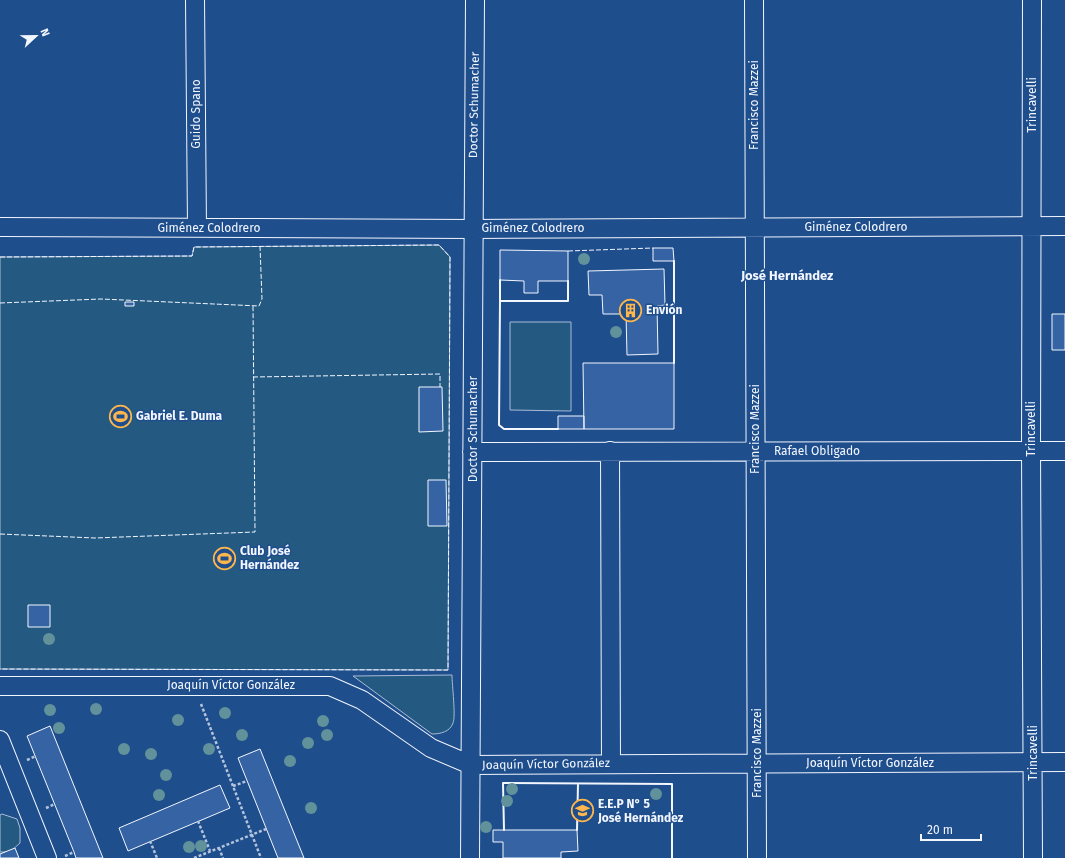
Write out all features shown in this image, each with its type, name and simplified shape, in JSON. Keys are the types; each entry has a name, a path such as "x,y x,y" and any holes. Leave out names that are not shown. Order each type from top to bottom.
{"street":[{"name":"Guido Spano","path":"195,0 197,228"},
{"name":"Doctor Schumacher","path":"470,858 474,0"},
{"name":"Francisco Mazzei","path":"754,0 757,858"},
{"name":"Trincavelli","path":"1032,0 1031,451 1033,858"},
{"name":"Giménez Colodrero","path":"0,228 472,229 1065,226"},
{"path":"610,451 611,763"},
{"name":"Rafael Obligado","path":"472,452 1065,451"},
{"name":"Joaquín Víctor González","path":"0,686 330,686 362,700 431,748 471,765 611,763 756,764 1065,762"},
{"path":"0,740 47,858"}],"path":[{"path":"193,685 261,858"},
{"path":"233,786 247,781"},
{"path":"198,821 210,851"},
{"path":"194,858 266,829"},
{"path":"150,841 157,858"},
{"path":"219,848 222,858"}],"shaded area":[{"name":"Club José Hernández","path":"439,245 450,257 448,670 0,669 0,257 192,256 194,247"},
{"path":"510,322 571,322 571,411 510,410"},
{"path":"452,675 454,719 452,726 450,729 441,733 432,734 353,676"},
{"path":"2,814 17,819 20,828 20,843 10,852 0,852 0,815"}],"building":[{"path":"653,248 673,248 674,261 653,261"},
{"path":"500,250 568,251 568,281 538,281 538,293 524,293 524,281 500,280"},
{"name":"Envión","path":"664,269 665,305 657,306 658,354 627,355 626,314 603,314 602,295 589,295 588,271"},
{"path":"125,302 134,302 134,306 125,306"},
{"path":"1052,314 1065,314 1065,350 1052,350"},
{"path":"583,363 674,363 674,429 584,429"},
{"path":"419,387 442,387 443,431 419,432"},
{"path":"558,416 584,416 584,429 558,429"},
{"path":"428,480 446,480 447,526 428,526"},
{"path":"28,605 50,605 50,627 28,627"},
{"path":"50,726 103,858 76,858 27,736"},
{"path":"260,749 304,858 278,858 238,758"},
{"path":"220,785 230,808 128,851 119,828"},
{"path":"493,830 577,830 578,851 561,852 561,858 503,858 503,842 493,842"},
{"path":"15,848 19,858 0,858 0,854"}],"fence":[{"path":"0,257 192,256 194,247 439,245 450,257 448,670 0,669"},
{"path":"0,303 101,299 259,306 262,299 260,246"},
{"path":"568,251 653,248"},
{"path":"0,534 95,538 255,532 253,305"},
{"path":"253,377 440,374 440,387"}],"wall":[{"path":"674,261 674,363"},
{"path":"500,280 500,301 568,301 568,281"},
{"path":"500,301 499,425 504,429 558,429"},
{"path":"504,830 503,783 672,784 672,858"},
{"path":"577,830 578,784"}],"place":[{"name":"Envión","path":"630,310"},
{"name":"Gabriel E. Duma","path":"120,416"},
{"name":"Club José Hernández","path":"224,558"},
{"name":"E.E.P N° 5 José Hernández","path":"583,811"}],"district":[{"name":"José Hernández","path":"787,275"}]}
